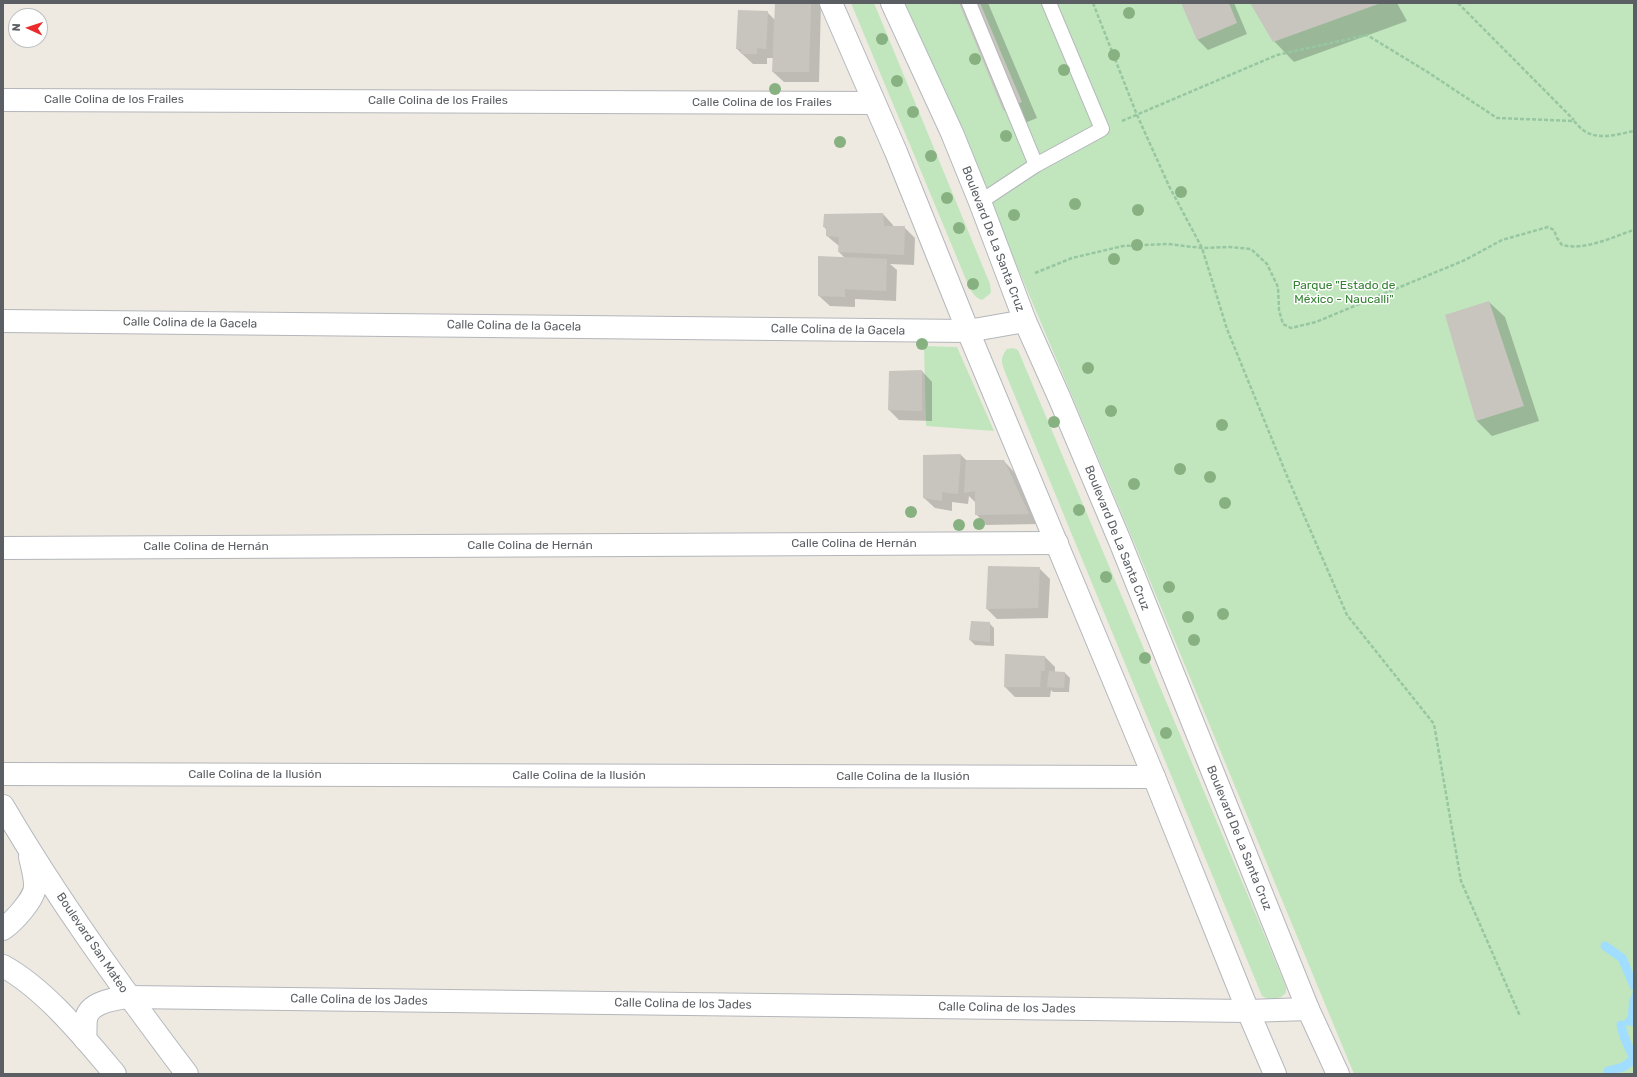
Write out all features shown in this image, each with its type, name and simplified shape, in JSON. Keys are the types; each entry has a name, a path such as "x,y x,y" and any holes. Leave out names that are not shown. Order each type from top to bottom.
{"street":[{"path":"831,3 873,103 896,152 968,331 1154,777 1248,1011 1275,1074"},
{"name":"Boulevard De La Santa Cruz","path":"892,3 952,133 1025,321 1116,532 1308,1009 1338,1074"},
{"name":"Calle Colina de los Frailes","path":"3,100 873,103"},
{"name":"Calle Colina de la Gacela","path":"3,321 968,331 1025,321"},
{"name":"Calle Colina de Hernán","path":"3,548 1057,543"},
{"name":"Calle Colina de la Ilusión","path":"3,774 1154,777"},
{"name":"Boulevard San Mateo","path":"3,806 29,850 128,997 187,1074"},
{"path":"3,929 14,921 26,905 35,886 29,850"},
{"path":"3,966 36,989 86,1039 114,1074"},
{"name":"Calle Colina de los Jades","path":"86,1039 86,1018 93,1008 107,1001 128,997 1248,1011 1308,1009"}],"lane":[{"path":"969,3 1036,165"},
{"path":"980,202 1036,165 1102,129 1049,3"}],"path":[{"path":"1094,3 1137,115 1169,186 1202,248 1230,336 1287,476 1348,615 1434,724 1461,881 1520,1016"},
{"path":"1458,3 1584,131 1598,135 1614,136 1634,131"},
{"path":"1137,115 1277,55 1367,35 1497,118 1574,121"},
{"path":"1010,282 1072,258 1123,246 1168,244 1202,248 1230,246 1251,248 1267,264 1278,287 1283,324 1291,328 1316,322 1465,260 1502,240 1535,230 1548,227 1554,230 1562,245 1571,248 1591,244 1634,230"}],"green space":[{"path":"851,3 874,3 990,284 991,293 982,300 974,295 967,282"},
{"name":"Parque \"Estado de México - Naucalli\"","path":"901,3 1634,3 1634,1074 1354,1074 1136,547 1022,278"},
{"path":"924,346 957,347 994,431 926,426"},
{"path":"1013,348 1018,350 1286,987 1286,993 1281,997 1270,1000 1262,996 1007,377 1002,360 1007,349"}],"water":[{"path":"1634,989 1634,1026 1621,1025 1628,1016 1629,1001"}],"building":[{"path":"775,3 811,3 809,72 772,72"},
{"path":"959,3 980,3 1022,102 1003,110"},
{"path":"1181,3 1229,3 1237,23 1197,40"},
{"path":"1250,3 1381,3 1273,42"},
{"path":"738,10 768,11 766,49 757,48 757,54 741,54 741,49 736,49"},
{"path":"883,213 884,226 905,226 904,255 838,252 839,237 826,236 826,227 823,227 824,214"},
{"path":"818,256 887,259 886,291 845,289 845,297 818,296"},
{"path":"1489,301 1524,406 1476,421 1445,315"},
{"path":"922,370 922,411 888,410 889,371"},
{"path":"961,454 958,494 942,492 942,501 923,498 923,455"},
{"path":"966,460 1004,460 1029,514 975,515 975,491 964,493"},
{"path":"988,566 1040,567 1038,608 986,609"},
{"path":"971,621 990,622 990,642 969,640"},
{"path":"1005,654 1045,656 1045,671 1041,671 1040,687 1004,687"},
{"path":"1049,671 1065,672 1064,688 1047,687"}],"waterway":[{"path":"1605,946 1622,958 1634,986"},
{"path":"1608,1074 1608,1071 1623,1067 1634,1059 1621,1025"}]}
